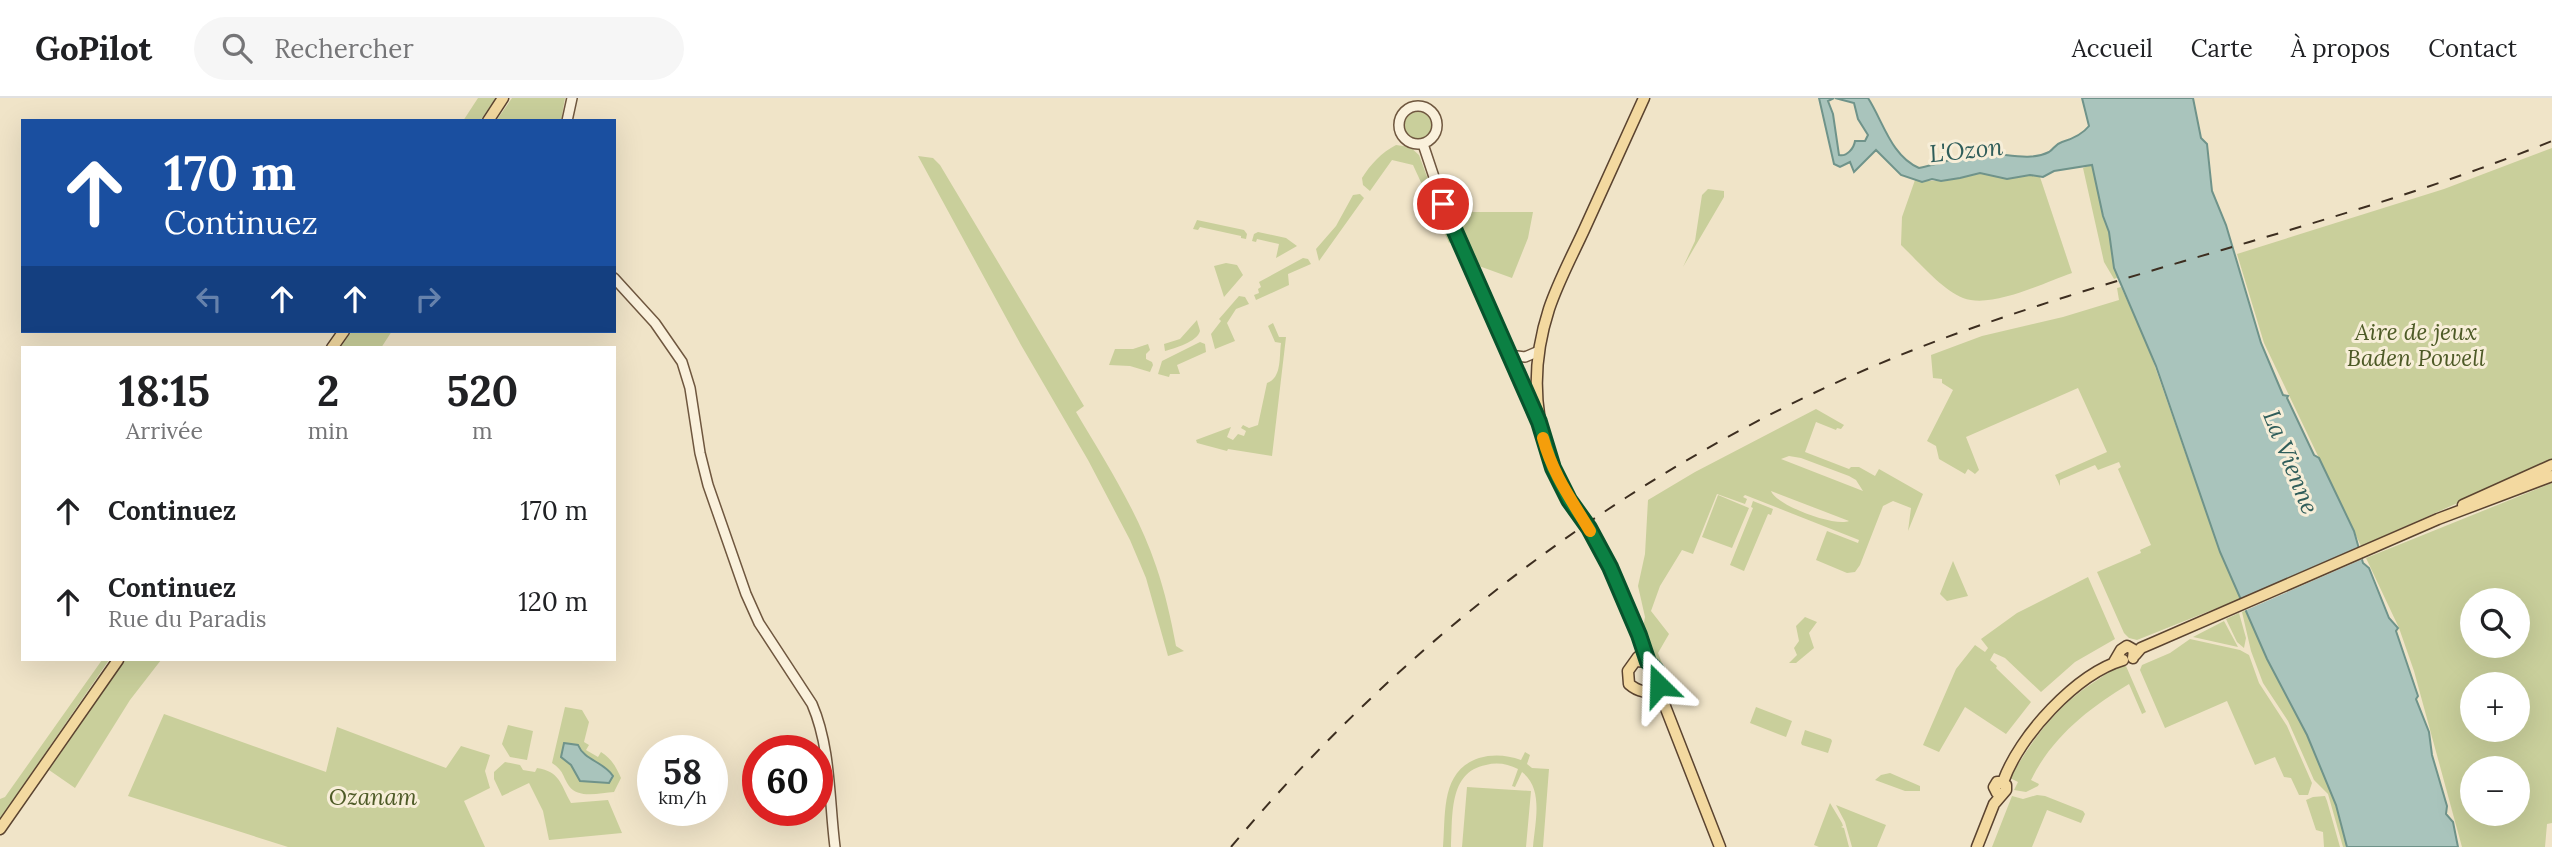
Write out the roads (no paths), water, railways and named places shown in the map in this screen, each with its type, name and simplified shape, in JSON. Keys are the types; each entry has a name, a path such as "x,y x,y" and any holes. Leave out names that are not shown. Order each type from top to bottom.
{"main road":[{"path":"489,119 503,98"},
{"path":"1644,98 1554,295 1539,351 1539,422 1553,468 1569,500 1587,525 1610,567 1648,662 1657,674 1657,692 1720,847"},
{"path":"2438,519 2474,499 2552,465"},
{"path":"1977,847 1998,792 2006,790 2003,782 2018,753 2053,708 2084,681 2119,658 2124,646 2136,650 2438,519 2552,476"},
{"path":"1641,639 1636,661 1628,671 1629,684 1639,691 1657,692"},
{"path":"0,831 117,661"},
{"path":"1636,661 1648,662"}],"street":[{"path":"567,119 572,98"},
{"path":"1411,102 1436,116 1437,130 1434,136 1423,144 1408,141 1400,131 1401,118 1411,102"},
{"path":"1423,144 1443,204 1539,422"},
{"path":"616,280 667,337 687,374 706,477 746,594 759,623 812,704 817,716 824,741 835,847"},
{"path":"1509,355 1525,357 1539,351"}],"water":[{"name":"La Vienne","path":"1819,98 1834,98 1828,101 1833,114 1839,155 1852,149 1855,141 1865,141 1868,135 1858,119 1854,103 1835,98 1868,98 1895,147 1919,168 1978,154 2032,157 2049,152 2089,126 2082,98 2193,98 2201,138 2207,144 2212,191 2226,225 2261,343 2283,395 2288,396 2314,455 2319,458 2354,531 2363,563 2369,568 2389,618 2398,628 2396,631 2418,696 2416,699 2429,732 2432,755 2447,806 2446,814 2453,822 2458,847 2347,847 2336,805 2307,735 2267,659 2220,552 2156,366 2114,268 2109,232 2092,165 2054,171 2043,177 2030,175 2007,179 1980,173 1922,182 1901,175 1876,150 1854,172 1850,162 1840,167 1834,164"},
{"path":"564,743 578,745 585,754 605,767 613,776 609,783 580,781 571,765 561,757"}],"railway":[{"path":"1231,847 1307,762 1387,683 1473,609 1562,541 1656,479 1754,423 1856,374 1961,332 2406,194 2552,141"}],"water label":[{"name":"L'Ozon","path":"1966,150"}],"park label":[{"name":"Aire de jeux Baden Powell","path":"2416,344"},
{"name":"Ozanam","path":"373,796"}]}
